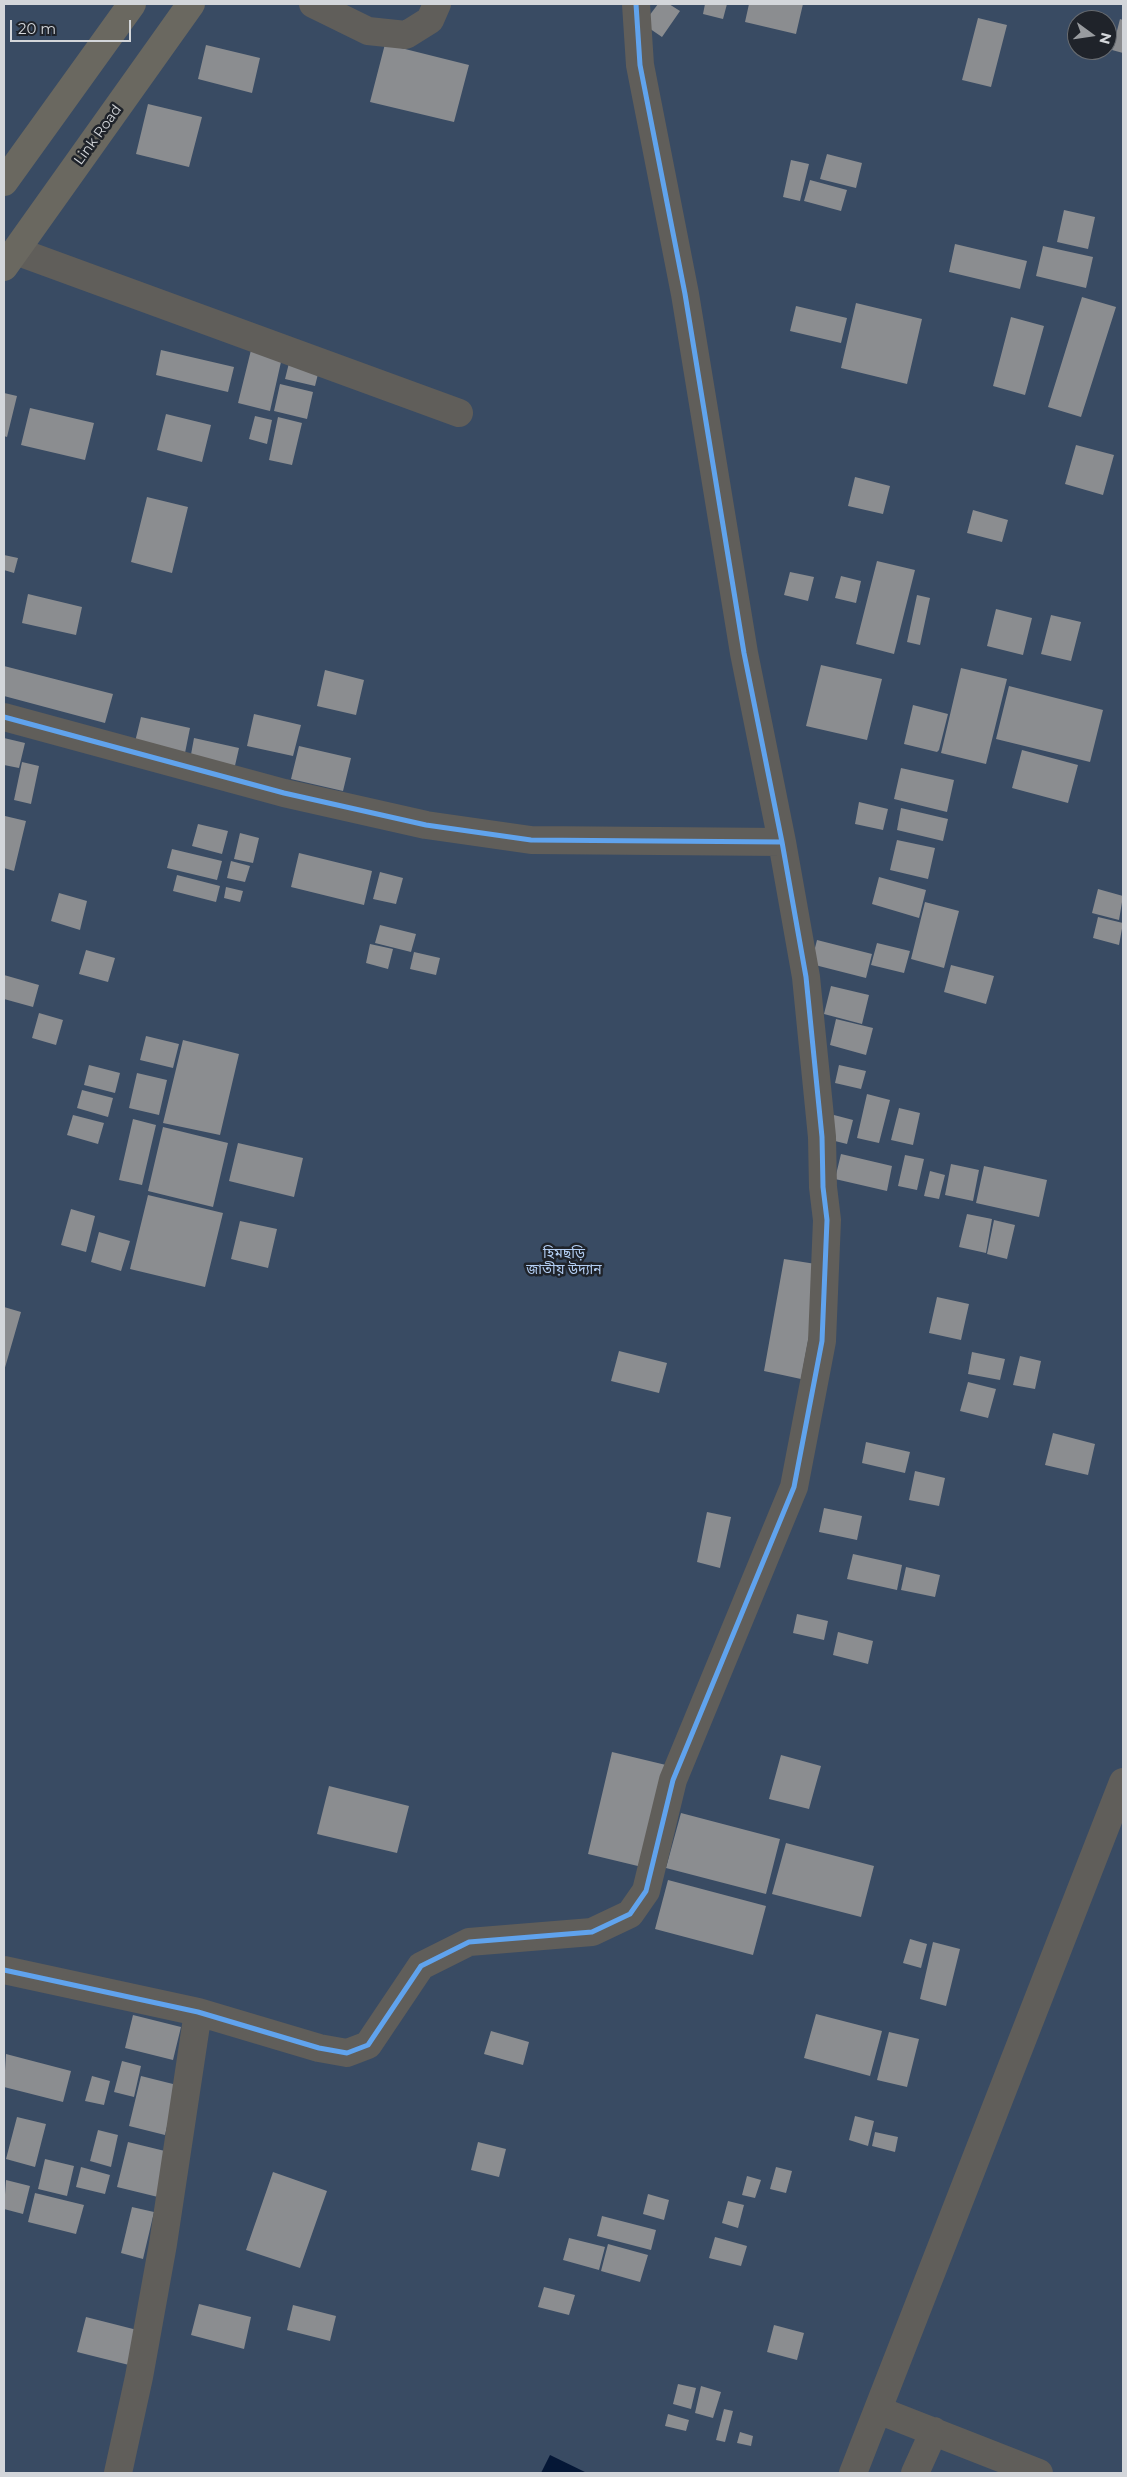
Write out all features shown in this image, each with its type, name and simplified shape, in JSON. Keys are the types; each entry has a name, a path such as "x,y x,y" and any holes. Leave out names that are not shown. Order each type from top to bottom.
{"highway":[{"path":"4,182 132,4"},
{"name":"Link Road","path":"10,259 191,4"}],"street":[{"path":"313,4 368,31 406,35 430,20 437,4"},
{"path":"4,1970 198,2012 319,2048 347,2053 368,2045 421,1966 469,1942 592,1932 630,1914 646,1891 673,1780 794,1486 822,1341 827,1220 823,1187 822,1137 806,977 782,842 744,653 685,294 640,65 636,4"},
{"path":"10,259 459,413"},
{"path":"4,717 284,793 426,825 531,840 782,842"},
{"path":"853,2473 1123,1782"},
{"path":"118,2473 139,2377 163,2244 198,2012"},
{"path":"878,2410 1039,2473"},
{"path":"916,2473 934,2431"}],"green space":[{"name":"হিমছড়ি জাতীয় উদ্যান","path":"4,4 1123,4 1123,2473 4,2473"}],"shaded area":[{"path":"550,2455 587,2473 541,2473"}],"building":[{"path":"658,4 669,4 680,11 662,37 643,24"},
{"path":"705,4 727,4 723,19 703,14"},
{"path":"749,4 803,4 796,34 745,22"},
{"path":"978,18 1007,25 991,87 962,80"},
{"path":"1120,19 1123,20 1123,53 1117,51 1117,31"},
{"path":"385,44 469,65 454,122 370,102"},
{"path":"206,45 260,58 252,93 198,79"},
{"path":"148,104 202,117 189,167 136,154"},
{"path":"827,154 862,163 856,188 820,179"},
{"path":"791,160 809,164 800,201 783,197"},
{"path":"810,180 847,190 841,211 804,201"},
{"path":"1064,210 1095,217 1088,249 1057,242"},
{"path":"955,244 1027,261 1020,289 949,272"},
{"path":"1043,246 1093,257 1086,288 1036,276"},
{"path":"1082,297 1116,307 1081,417 1048,407"},
{"path":"856,303 922,319 907,384 841,368"},
{"path":"796,306 847,318 841,343 790,331"},
{"path":"1011,317 1044,326 1025,395 993,386"},
{"path":"252,346 283,353 270,411 238,403"},
{"path":"161,350 234,367 228,392 156,375"},
{"path":"289,363 319,370 315,386 285,379"},
{"path":"280,384 313,392 307,419 274,411"},
{"path":"4,393 17,396 7,437 4,436"},
{"path":"30,408 94,423 85,460 21,445"},
{"path":"166,414 211,425 202,462 157,450"},
{"path":"255,416 272,420 267,444 249,439"},
{"path":"278,417 302,423 292,465 269,460"},
{"path":"1076,445 1114,455 1103,495 1065,484"},
{"path":"855,477 890,486 883,514 848,506"},
{"path":"147,497 188,507 172,573 131,562"},
{"path":"973,510 1008,520 1002,542 967,533"},
{"path":"4,555 18,558 14,573 4,570"},
{"path":"877,561 915,570 894,654 856,644"},
{"path":"790,572 814,577 808,601 784,595"},
{"path":"841,576 861,581 856,603 835,598"},
{"path":"28,594 82,607 76,635 22,623"},
{"path":"917,595 930,598 920,645 907,642"},
{"path":"996,609 1032,618 1023,655 987,646"},
{"path":"1051,615 1081,622 1071,661 1041,654"},
{"path":"821,665 882,679 867,740 806,726"},
{"path":"4,666 113,694 105,723 4,696"},
{"path":"961,668 1007,679 986,764 941,753"},
{"path":"325,670 364,680 356,715 317,706"},
{"path":"1009,686 1103,710 1090,762 996,739"},
{"path":"913,705 948,714 937,752 904,744"},
{"path":"254,714 301,725 293,756 247,746"},
{"path":"141,717 190,728 185,753 135,742"},
{"path":"4,738 25,743 19,768 4,765"},
{"path":"194,738 239,748 234,770 190,760"},
{"path":"299,746 351,758 343,791 291,779"},
{"path":"1022,750 1078,765 1068,803 1012,788"},
{"path":"22,762 39,766 31,804 14,800"},
{"path":"901,768 954,780 947,812 894,799"},
{"path":"859,802 888,809 883,830 855,824"},
{"path":"901,808 948,819 943,841 897,830"},
{"path":"5,816 26,821 14,871 4,868"},
{"path":"198,824 228,831 222,854 192,846"},
{"path":"240,833 259,838 253,863 234,859"},
{"path":"897,840 935,848 928,879 890,870"},
{"path":"172,849 222,861 217,880 167,868"},
{"path":"299,853 372,871 364,905 291,887"},
{"path":"231,861 250,866 245,882 227,878"},
{"path":"380,872 403,878 396,904 373,899"},
{"path":"177,875 220,886 216,902 173,891"},
{"path":"879,877 926,890 919,918 872,904"},
{"path":"226,887 243,891 240,902 224,898"},
{"path":"1098,889 1123,896 1119,920 1092,913"},
{"path":"59,893 87,901 80,930 51,921"},
{"path":"925,902 959,911 944,968 911,959"},
{"path":"1098,917 1123,923 1119,945 1093,938"},
{"path":"380,925 416,934 411,952 375,943"},
{"path":"817,940 872,954 866,978 811,964"},
{"path":"877,943 910,951 904,973 871,965"},
{"path":"370,944 393,949 388,969 366,963"},
{"path":"86,950 115,958 108,982 79,974"},
{"path":"414,952 440,958 436,975 410,969"},
{"path":"951,965 994,976 986,1004 944,992"},
{"path":"4,975 39,985 33,1007 4,999"},
{"path":"831,986 869,995 862,1024 824,1014"},
{"path":"39,1013 63,1020 56,1045 32,1038"},
{"path":"836,1019 873,1028 866,1055 830,1045"},
{"path":"146,1036 179,1044 173,1068 140,1060"},
{"path":"183,1040 239,1054 220,1135 163,1123"},
{"path":"89,1065 120,1073 115,1093 84,1085"},
{"path":"839,1065 866,1071 861,1089 835,1083"},
{"path":"137,1073 167,1080 159,1115 129,1108"},
{"path":"82,1090 113,1098 108,1117 77,1108"},
{"path":"867,1094 890,1100 879,1143 857,1138"},
{"path":"899,1108 920,1113 913,1145 891,1140"},
{"path":"73,1115 104,1123 98,1144 67,1135"},
{"path":"834,1115 853,1120 847,1144 827,1139"},
{"path":"133,1119 156,1125 142,1185 119,1180"},
{"path":"163,1127 228,1143 213,1207 148,1191"},
{"path":"238,1143 303,1158 294,1197 229,1181"},
{"path":"841,1154 892,1166 887,1191 835,1179"},
{"path":"905,1155 924,1159 917,1190 898,1186"},
{"path":"951,1164 979,1170 973,1201 945,1195"},
{"path":"984,1166 1047,1180 1039,1217 976,1203"},
{"path":"930,1171 945,1175 939,1199 924,1196"},
{"path":"148,1195 223,1213 205,1287 130,1269"},
{"path":"71,1209 95,1216 86,1252 61,1245"},
{"path":"967,1214 992,1219 986,1253 959,1247"},
{"path":"994,1220 1015,1225 1007,1259 987,1254"},
{"path":"240,1221 277,1229 268,1268 231,1259"},
{"path":"99,1232 130,1241 121,1271 91,1262"},
{"path":"784,1259 822,1265 801,1379 764,1371"},
{"path":"937,1297 969,1304 961,1340 929,1333"},
{"path":"4,1307 21,1312 4,1371"},
{"path":"619,1351 667,1363 659,1393 611,1381"},
{"path":"972,1352 1005,1359 1000,1380 968,1374"},
{"path":"1020,1356 1041,1361 1035,1389 1013,1385"},
{"path":"968,1382 996,1389 988,1418 960,1411"},
{"path":"1053,1433 1095,1444 1088,1475 1045,1465"},
{"path":"866,1442 910,1452 905,1473 862,1463"},
{"path":"915,1471 945,1478 939,1506 909,1500"},
{"path":"824,1508 862,1516 857,1540 819,1532"},
{"path":"707,1512 731,1517 720,1568 697,1562"},
{"path":"853,1554 902,1565 897,1590 847,1579"},
{"path":"906,1567 940,1575 935,1597 901,1590"},
{"path":"797,1614 828,1621 824,1640 793,1633"},
{"path":"838,1632 873,1641 868,1664 833,1655"},
{"path":"612,1752 666,1765 642,1867 588,1854"},
{"path":"781,1755 821,1766 809,1809 769,1799"},
{"path":"329,1786 409,1806 397,1853 317,1834"},
{"path":"681,1813 780,1839 766,1894 666,1868"},
{"path":"786,1843 874,1866 861,1917 772,1894"},
{"path":"668,1880 766,1906 753,1955 655,1929"},
{"path":"910,1939 927,1944 921,1968 903,1963"},
{"path":"933,1942 960,1949 946,2006 920,1999"},
{"path":"816,2014 882,2031 870,2076 804,2058"},
{"path":"133,2015 181,2027 173,2060 125,2048"},
{"path":"491,2031 529,2042 523,2065 484,2054"},
{"path":"889,2032 919,2039 907,2087 877,2080"},
{"path":"6,2054 71,2071 63,2102 4,2087"},
{"path":"122,2061 141,2066 134,2097 114,2092"},
{"path":"92,2076 110,2081 104,2105 85,2101"},
{"path":"141,2076 177,2085 165,2135 129,2126"},
{"path":"855,2116 874,2121 868,2146 849,2140"},
{"path":"17,2117 46,2124 35,2167 6,2159"},
{"path":"98,2130 118,2135 111,2167 90,2161"},
{"path":"875,2132 898,2137 895,2152 872,2146"},
{"path":"128,2142 169,2152 158,2197 117,2187"},
{"path":"478,2142 506,2149 499,2177 471,2170"},
{"path":"45,2159 74,2166 67,2196 38,2189"},
{"path":"81,2167 110,2175 105,2194 76,2187"},
{"path":"776,2167 792,2171 786,2193 770,2189"},
{"path":"273,2172 327,2191 300,2268 246,2250"},
{"path":"747,2176 761,2180 755,2198 742,2195"},
{"path":"6,2180 30,2186 23,2214 4,2209"},
{"path":"35,2193 84,2205 76,2234 28,2222"},
{"path":"648,2194 669,2200 664,2220 643,2214"},
{"path":"728,2201 744,2205 738,2228 722,2223"},
{"path":"132,2207 154,2212 143,2259 121,2253"},
{"path":"602,2216 656,2230 651,2250 597,2236"},
{"path":"715,2237 747,2246 741,2266 709,2258"},
{"path":"569,2238 605,2247 599,2270 563,2260"},
{"path":"608,2244 648,2255 640,2282 601,2271"},
{"path":"544,2287 575,2295 569,2315 538,2307"},
{"path":"199,2304 251,2317 244,2349 191,2335"},
{"path":"293,2305 336,2316 330,2341 287,2330"},
{"path":"86,2317 141,2331 133,2366 77,2352"},
{"path":"774,2325 804,2333 797,2360 767,2352"},
{"path":"678,2384 696,2388 691,2409 673,2404"},
{"path":"701,2386 721,2392 713,2418 695,2413"},
{"path":"724,2409 733,2411 725,2442 716,2440"},
{"path":"668,2414 689,2420 686,2431 665,2426"},
{"path":"740,2432 753,2436 751,2446 737,2443"}],"cycle path":[{"path":"4,717 284,793 426,825 531,840 782,842 744,653 685,294 640,65 636,4"},
{"path":"4,1970 198,2012 319,2048 347,2053 368,2045 421,1966 469,1942 592,1932 630,1914 646,1891 673,1780 794,1487 822,1341 827,1220 823,1187 822,1137 806,977 782,842"}]}
